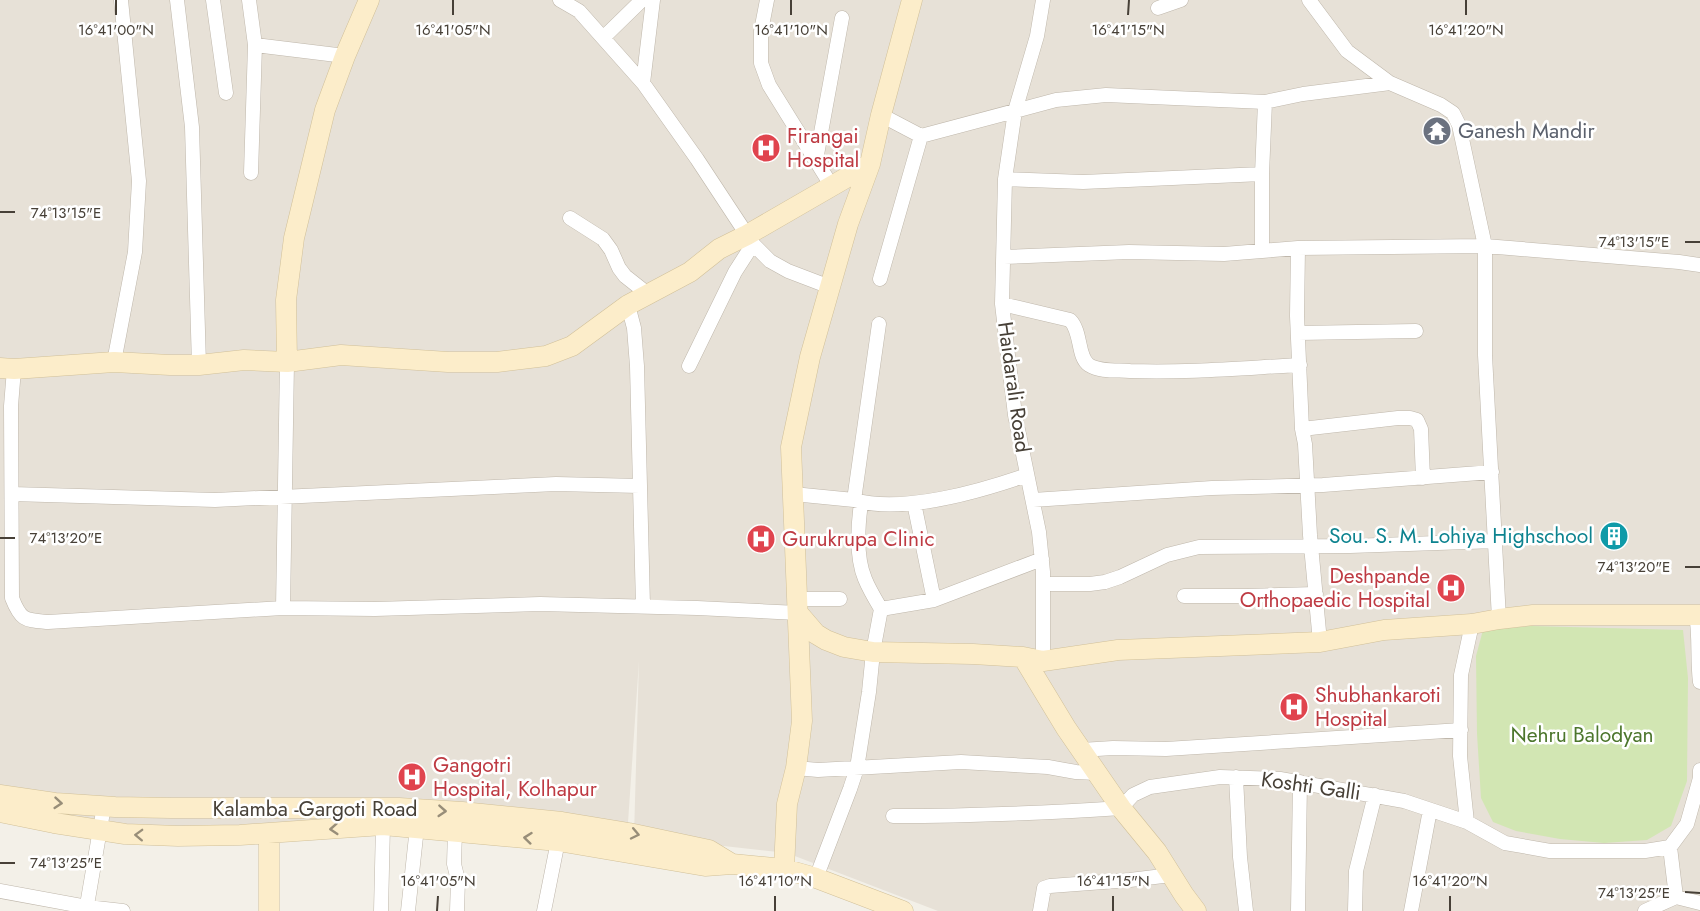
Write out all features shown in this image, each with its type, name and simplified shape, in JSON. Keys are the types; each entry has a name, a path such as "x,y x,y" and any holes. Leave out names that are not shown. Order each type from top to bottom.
{"street":[{"path":"114,362 135,252 139,181 121,0"},
{"path":"177,0 192,127 199,364"},
{"path":"213,0 226,93"},
{"path":"249,0 255,45 251,173"},
{"path":"283,608 286,300 294,238 325,110 369,0"},
{"path":"560,0 579,11 643,82 750,239 770,261 788,271 830,287"},
{"path":"603,38 642,0"},
{"path":"643,82 653,0"},
{"path":"767,0 761,31 761,63 769,85 831,185"},
{"path":"784,869 787,804 802,721 791,447 810,357 848,224 870,164 912,0"},
{"name":"Haidarali Road","path":"1043,0 1037,36 1015,111 1005,179 1002,304 1015,415 1033,500 1041,559 1043,661"},
{"path":"1158,8 1181,0"},
{"path":"1309,0 1347,51 1390,83 1441,105 1452,113 1459,125 1485,246 1485,355 1499,619"},
{"path":"816,160 842,18"},
{"path":"255,45 345,56"},
{"path":"881,115 921,136 1056,100 1106,95 1265,102 1303,94 1390,83"},
{"path":"1262,251 1265,102"},
{"path":"880,279 921,136"},
{"path":"840,599 798,606 540,604 375,609 283,608 48,622 26,620 6,599 12,494 11,406 7,368 114,362 199,364 244,360 287,362 341,355 448,362 497,362 546,356 572,346 628,306 690,272 719,249 750,239 831,185 870,164"},
{"path":"1005,179 1083,182 1262,174"},
{"path":"570,218 603,239 625,276 649,295"},
{"path":"689,366 750,239"},
{"path":"1004,257 1129,252 1224,254 1298,248 1485,246 1700,265"},
{"path":"1298,248 1298,333 1302,429 1320,642"},
{"path":"1002,304 1070,320 1077,328 1086,362 1095,368 1104,370 1149,372 1300,365"},
{"path":"628,306 634,328 637,366 643,606"},
{"path":"816,878 856,768 881,609 864,578 858,524 858,502 879,324"},
{"path":"1298,333 1416,331"},
{"path":"1302,429 1398,418 1417,420 1422,429 1423,478"},
{"path":"1033,500 1492,472"},
{"path":"793,494 858,502 914,503 986,489 1027,475"},
{"path":"12,494 204,500 556,484 640,486"},
{"path":"914,503 934,600"},
{"path":"1042,584 1105,582 1167,555 1199,547 1350,546 1496,541"},
{"path":"881,609 934,600 1041,559"},
{"path":"1184,596 1247,597 1316,594"},
{"path":"798,606 816,634 844,647 873,652 1023,657 1043,661 1118,650 1320,642 1384,630 1472,624 1533,615 1668,616 1698,614 1700,682"},
{"path":"1467,822 1460,756 1461,675 1472,624"},
{"path":"1023,657 1097,773 1121,808 1157,852 1196,911"},
{"path":"1082,750 1166,749 1461,730"},
{"path":"795,768 818,770 961,762 1048,767 1097,773"},
{"path":"1676,897 1670,847 1687,824 1700,778 1700,770"},
{"name":"Koshti Galli","path":"1121,808 1133,795 1150,787 1220,777 1280,779 1404,801 1467,822 1505,843 1550,851 1646,851 1670,847"},
{"path":"1236,777 1240,857 1246,911"},
{"path":"1298,911 1300,782"},
{"name":"Kalamba -Gargoti Road","path":"0,795 55,803 104,806 399,808 462,812 562,822 629,833 709,850 732,864"},
{"path":"1355,911 1356,871 1375,795"},
{"path":"87,909 104,806"},
{"path":"269,911 270,808"},
{"path":"893,816 951,816 1121,808"},
{"path":"1411,911 1430,810"},
{"name":"Kalamba -Gargoti Road","path":"0,812 124,834 178,836 269,834 383,825 558,842 705,866 732,864 784,869 816,878 903,911"},
{"path":"381,911 383,825"},
{"path":"408,911 417,827"},
{"path":"455,831 454,864 458,880 457,911"},
{"path":"544,911 558,842"},
{"path":"1040,911 1044,888 1050,886 1171,875"},
{"path":"0,891 87,909 123,911"},
{"path":"1651,910 1676,897 1700,903"}],"shaded area":[{"path":"0,0 1700,0 1700,911 938,911 787,853 634,836 639,661 626,852 492,835 100,831 0,812"}],"green space":[{"name":"Nehru Balodyan","path":"1531,626 1683,630 1688,678 1687,781 1671,826 1647,840 1604,843 1560,839 1516,831 1493,822 1481,798 1476,656 1483,630"}],"place":[{"name":"Ganesh Mandir","path":"1437,131"},
{"name":"Firangai Hospital","path":"766,148"},
{"name":"Sou. S. M. Lohiya Highschool","path":"1614,536"},
{"name":"Gurukrupa Clinic","path":"761,539"},
{"name":"Deshpande Orthopaedic Hospital","path":"1451,588"},
{"name":"Shubhankaroti Hospital","path":"1294,707"},
{"name":"Gangotri Hospital, Kolhapur","path":"412,777"}]}
